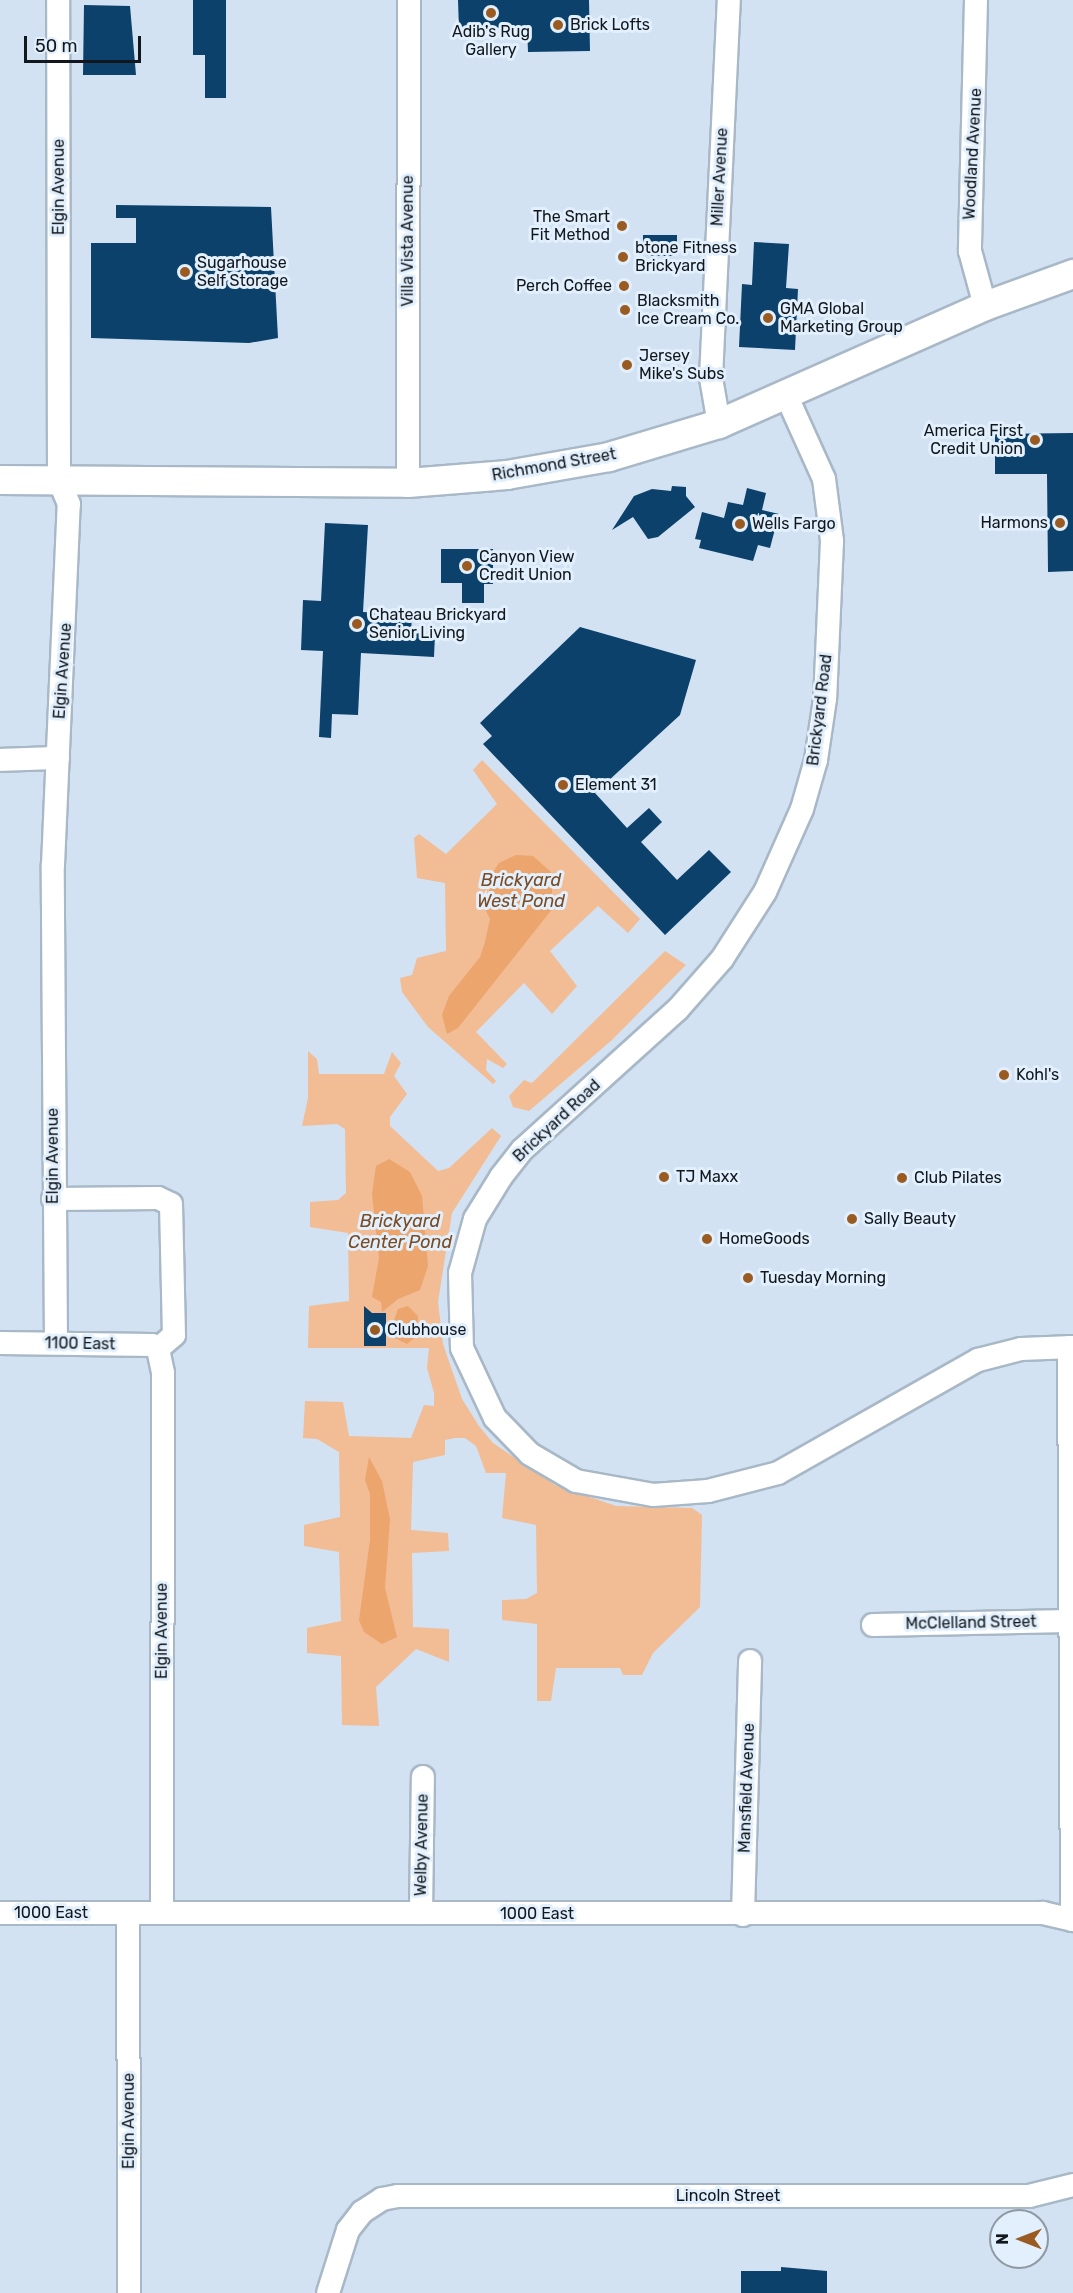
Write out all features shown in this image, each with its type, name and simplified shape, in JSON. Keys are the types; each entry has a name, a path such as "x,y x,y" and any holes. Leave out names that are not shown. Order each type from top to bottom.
{"main road":[{"name":"Richmond Street","path":"0,480 408,483 575,464 720,424 787,397 985,306 1073,274"}],"street":[{"name":"Elgin Avenue","path":"56,1343 53,1199 58,758 69,504 59,480 58,0"},
{"name":"Villa Vista Avenue","path":"408,483 409,0"},
{"name":"Miller Avenue","path":"720,424 711,378 729,0"},
{"name":"Woodland Avenue","path":"976,0 970,259 985,306"},
{"name":"Brickyard Road","path":"787,397 824,479 832,541 825,699 816,760 802,809 765,892 722,958 678,1009 522,1150 492,1192 476,1219 460,1273 462,1348 488,1408 530,1454 576,1481 653,1495 717,1489 778,1473 978,1360 1022,1349 1071,1347"},
{"path":"0,760 58,758"},
{"path":"53,1199 158,1198 171,1204 174,1335 159,1349"},
{"name":"1100 East","path":"0,1343 56,1343 159,1349"},
{"path":"1071,1347 1070,1621 1073,1920"},
{"name":"Elgin Avenue","path":"159,1349 163,1373 162,1913"},
{"name":"McClelland Street","path":"873,1624 1070,1621"},
{"name":"Mansfield Avenue","path":"743,1915 750,1661"},
{"name":"Welby Avenue","path":"421,1913 423,1777"},
{"name":"1000 East","path":"0,1913 743,1915 1043,1913 1073,1920"},
{"name":"Elgin Avenue","path":"128,1913 129,2293"},
{"name":"Lincoln Street","path":"328,2293 348,2230 382,2199 1029,2196 1073,2185"}],"shaded area":[{"path":"482,760 640,919 628,933 598,906 550,951 577,986 552,1014 524,983 476,1032 507,1064 503,1068 487,1059 486,1070 496,1081 493,1084 428,1027 402,992 400,978 412,975 417,958 446,951 445,883 417,878 414,838 419,834 446,854 497,804 473,770"},
{"path":"665,951 686,965 612,1040 529,1111 513,1107 509,1096 524,1080 532,1083"},
{"path":"308,1051 317,1059 319,1074 384,1074 392,1052 401,1063 394,1076 407,1094 390,1117 390,1126 438,1171 449,1168 492,1128 501,1136 452,1213 438,1302 443,1344 462,1399 479,1426 493,1443 555,1485 616,1506 692,1508 702,1515 700,1607 653,1653 642,1675 623,1675 620,1668 556,1668 551,1701 537,1701 537,1624 502,1620 502,1600 526,1599 537,1593 536,1525 502,1518 506,1473 486,1473 476,1446 465,1438 455,1438 445,1440 445,1455 413,1462 411,1530 448,1533 449,1551 412,1553 413,1627 449,1629 449,1662 416,1649 376,1687 379,1726 342,1725 341,1656 307,1653 307,1628 341,1621 339,1552 304,1546 304,1525 340,1517 339,1452 317,1439 303,1438 305,1401 343,1402 349,1436 411,1438 424,1405 434,1406 434,1393 427,1368 429,1348 308,1348 309,1306 349,1301 348,1233 310,1227 310,1202 338,1200 346,1193 345,1129 337,1124 302,1126 308,1098"}],"water":[{"name":"Brickyard West Pond","path":"516,855 533,856 551,872 553,908 458,1028 447,1034 442,1015 449,996 480,957 485,942 490,919 485,909 493,872 499,863"},
{"name":"Brickyard Center Pond","path":"389,1159 410,1172 422,1196 428,1266 420,1290 398,1299 382,1312 381,1302 372,1297 379,1258 372,1194 376,1166"},
{"path":"408,1306 418,1316 418,1335 407,1344 395,1338 394,1320 398,1309"},
{"path":"369,1457 382,1481 390,1519 385,1588 397,1637 382,1644 364,1632 359,1620 370,1540 370,1494 365,1480"}],"building":[{"path":"193,0 226,0 226,98 205,98 205,55 193,55"},
{"name":"Brick Lofts","path":"458,0 589,0 590,51 528,52 527,26 459,30"},
{"path":"84,5 130,6 136,75 83,75"},
{"path":"116,205 271,207 278,338 249,343 91,338 91,243 136,243 136,218 116,218"},
{"path":"643,235 677,235 677,251 672,256 648,256 643,253"},
{"name":"GMA Global Marketing Group","path":"754,242 789,244 786,288 798,289 795,350 739,347 742,284 752,285"},
{"name":"Harmons","path":"1073,433 1073,571 1048,572 1047,474 995,474 995,434"},
{"path":"672,486 686,487 686,496 695,507 658,537 648,539 633,517 612,530 634,496 652,489 671,491"},
{"name":"Wells Fargo","path":"747,488 766,493 762,510 779,514 770,548 758,545 753,561 699,548 701,540 695,539 702,512 724,518 728,502 743,505"},
{"name":"Chateau Brickyard Senior Living","path":"325,523 368,525 363,612 412,615 411,633 435,634 434,657 361,653 358,715 332,714 331,738 319,737 323,651 301,650 303,600 321,601"},
{"name":"Canyon View Credit Union","path":"441,549 493,549 493,584 484,584 484,603 462,603 462,583 441,583"},
{"name":"Element 31","path":"580,627 696,660 680,715 595,793 627,828 649,808 662,822 641,842 677,880 709,850 731,872 665,935 483,744 492,736 480,723"},
{"name":"Clubhouse","path":"364,1306 372,1313 386,1313 386,1346 364,1346"},
{"path":"781,2267 827,2271 827,2293 741,2293 741,2271 781,2271"}],"place":[{"name":"Adib's Rug Gallery","path":"491,13"},
{"name":"Brick Lofts","path":"558,25"},
{"name":"The Smart Fit Method","path":"622,226"},
{"name":"btone Fitness Brickyard","path":"623,257"},
{"name":"Sugarhouse Self Storage","path":"185,272"},
{"name":"Perch Coffee","path":"624,286"},
{"name":"Blacksmith Ice Cream Co.","path":"625,310"},
{"name":"GMA Global Marketing Group","path":"768,318"},
{"name":"Jersey Mike's Subs","path":"627,365"},
{"name":"America First Credit Union","path":"1035,440"},
{"name":"Harmons","path":"1060,523"},
{"name":"Wells Fargo","path":"740,524"},
{"name":"Canyon View Credit Union","path":"467,566"},
{"name":"Chateau Brickyard Senior Living","path":"357,624"},
{"name":"Element 31","path":"563,785"},
{"name":"Kohl's","path":"1004,1075"},
{"name":"TJ Maxx","path":"664,1177"},
{"name":"Club Pilates","path":"902,1178"},
{"name":"Sally Beauty","path":"852,1219"},
{"name":"HomeGoods","path":"707,1239"},
{"name":"Tuesday Morning","path":"748,1278"},
{"name":"Clubhouse","path":"375,1330"}]}
